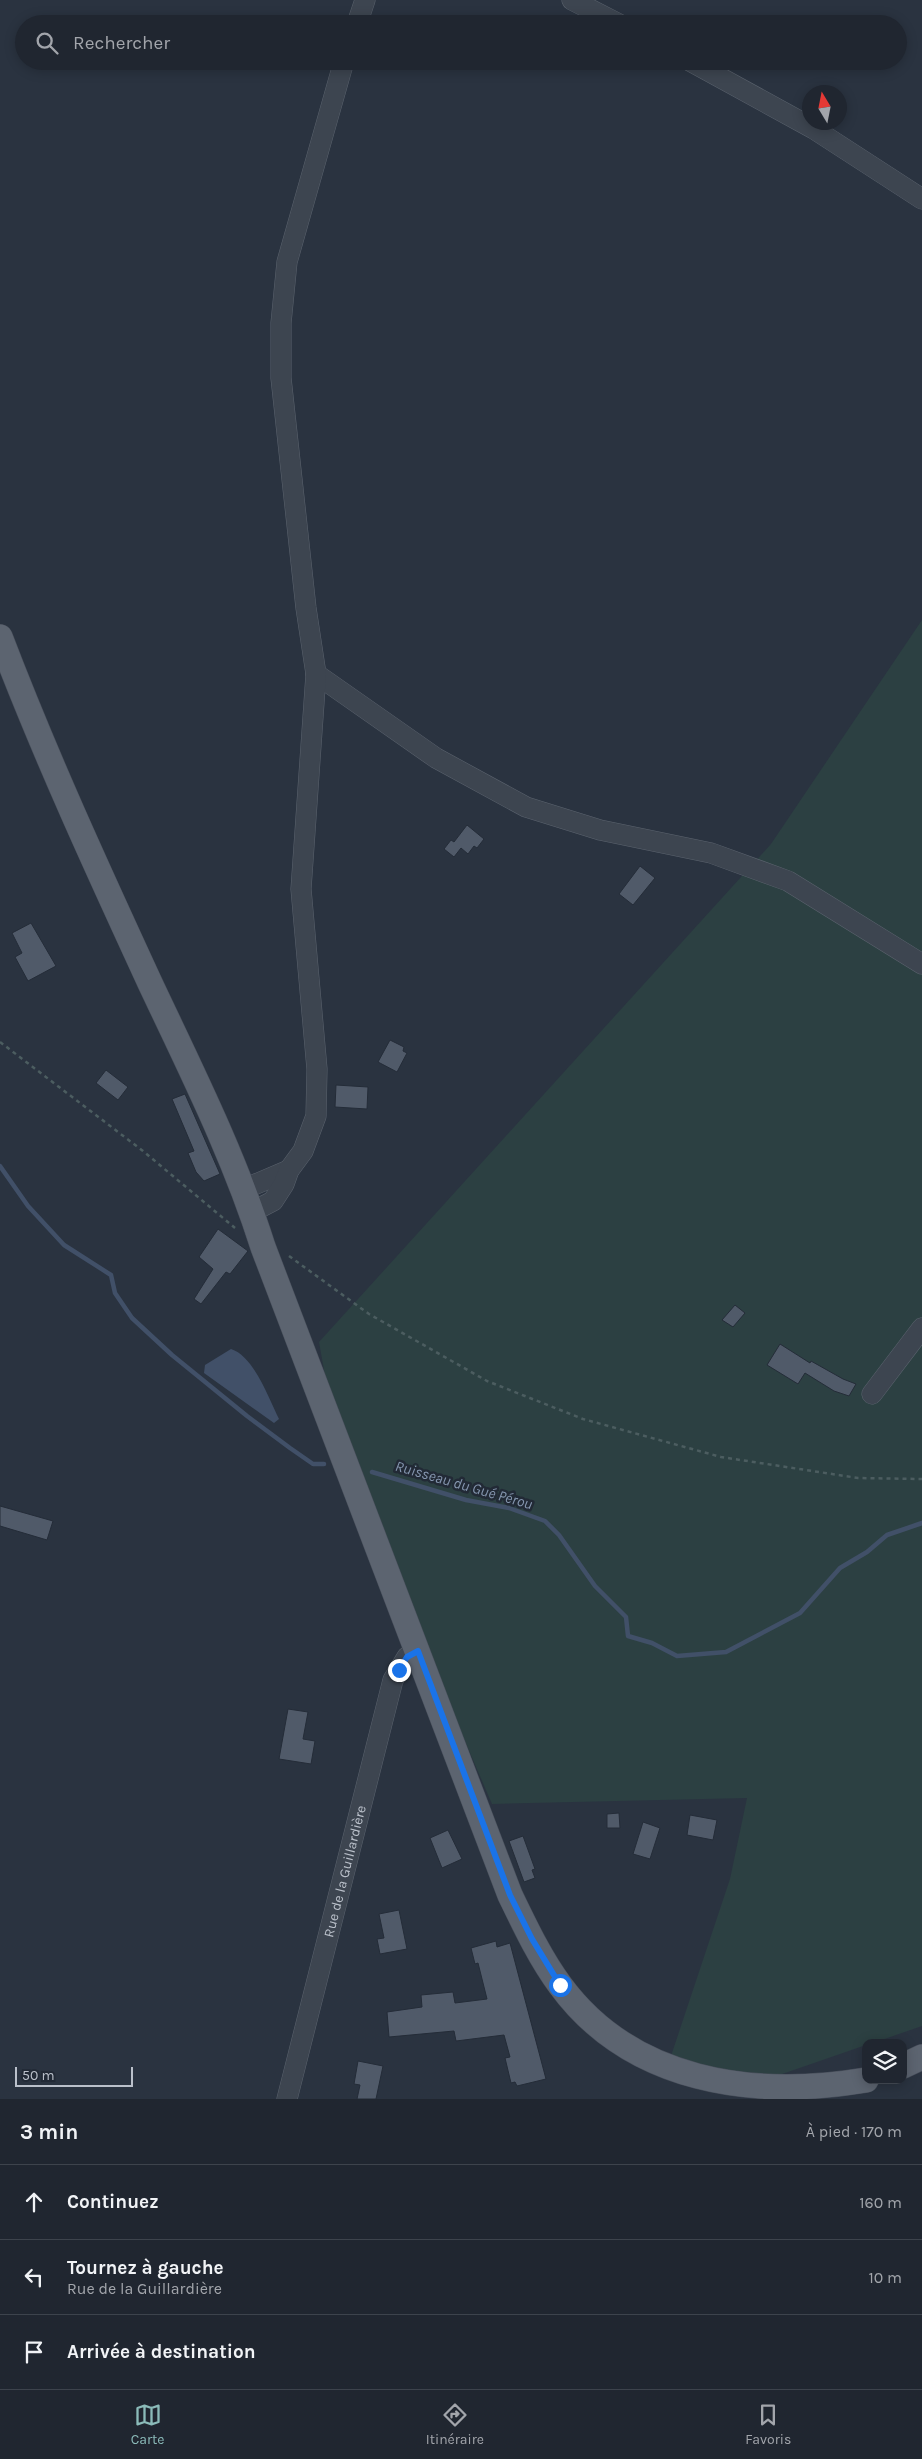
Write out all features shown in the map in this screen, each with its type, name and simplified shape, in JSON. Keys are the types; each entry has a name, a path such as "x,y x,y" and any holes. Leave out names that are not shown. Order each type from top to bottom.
{"main road":[{"path":"0,637 66,802 227,1148 244,1189 510,1895 532,1939 560,1985 592,2022 625,2047 665,2070 706,2086 752,2093 792,2094 844,2086 862,2081"},
{"path":"907,2064 922,2057"}],"street":[{"path":"360,15 365,0"},
{"path":"572,0 602,15"},
{"path":"256,1224 284,1184 289,1170 303,1151 316,1116 317,1069 301,889 316,674 306,608 281,378 280,323 287,262 341,70"},
{"path":"706,70 814,130 922,199"},
{"path":"316,674 436,758 526,807 600,830 711,853 788,882 922,964"},
{"path":"244,1189 289,1170"},
{"path":"872,1394 922,1328"},
{"name":"Rue de la Guillardière","path":"288,2099 393,1680 407,1657 418,1651"}],"path":[{"path":"0,1042 143,1150 234,1227 249,1237 256,1224"},
{"path":"284,1253 369,1314 487,1381 583,1419 721,1457 858,1478 922,1479"}],"green space":[{"path":"922,620 922,2026 885,2039 862,2039 862,2046 762,2081 671,2056 730,1879 747,1798 492,1804 443,1690 343,1476 319,1342 771,844"}],"water":[{"path":"231,1349 247,1360 260,1379 279,1419 274,1423 204,1373 205,1365"}],"building":[{"path":"467,825 484,839 477,848 474,846 468,854 461,848 454,857 444,849 451,840 454,842"},
{"path":"640,866 655,878 633,905 619,894"},
{"path":"31,923 56,966 28,981 15,957 22,953 12,933"},
{"path":"390,1040 404,1047 403,1051 407,1053 397,1072 378,1062"},
{"path":"106,1070 128,1087 118,1100 96,1083"},
{"path":"336,1085 368,1087 367,1109 335,1107"},
{"path":"185,1094 220,1174 204,1181 196,1172 188,1153 194,1151 172,1099"},
{"path":"218,1229 248,1251 230,1274 226,1272 201,1304 194,1299 213,1269 199,1257"},
{"path":"735,1305 745,1313 733,1327 722,1320"},
{"path":"780,1344 810,1363 811,1361 856,1384 849,1396 834,1391 805,1373 798,1384 767,1365"},
{"path":"0,1506 53,1521 47,1540 0,1526"},
{"path":"288,1709 308,1712 303,1739 315,1741 311,1764 279,1759"},
{"path":"619,1813 620,1828 607,1828 607,1814"},
{"path":"690,1815 717,1820 713,1840 687,1835"},
{"path":"643,1822 660,1828 650,1859 633,1854"},
{"path":"448,1830 462,1859 442,1868 430,1838"},
{"path":"523,1836 535,1869 532,1870 535,1878 524,1882 509,1841"},
{"path":"399,1910 407,1949 380,1954 377,1939 384,1938 379,1914"},
{"path":"496,1941 497,1947 510,1943 546,2079 517,2086 515,2082 511,2083 505,2058 510,2057 504,2035 456,2041 454,2031 389,2037 387,2012 422,2007 421,1995 453,1992 455,2003 487,1999 478,1963 475,1964 471,1948"},
{"path":"358,2061 383,2066 376,2099 357,2099 360,2085 354,2084"}],"waterway":[{"name":"Ruisseau du Gué Pérou","path":"0,1166 28,1206 64,1245 111,1275 115,1293 132,1318 172,1355 290,1448 313,1464 324,1464"},
{"name":"Ruisseau du Gué Pérou","path":"372,1472 466,1500 509,1508 545,1521 559,1535 595,1586 626,1617 628,1636 652,1643 677,1656 726,1652 800,1613 840,1568 867,1552 887,1535 922,1523"}],"route":[{"path":"399,1670 407,1657 418,1651 510,1895 532,1939 560,1985"}]}
